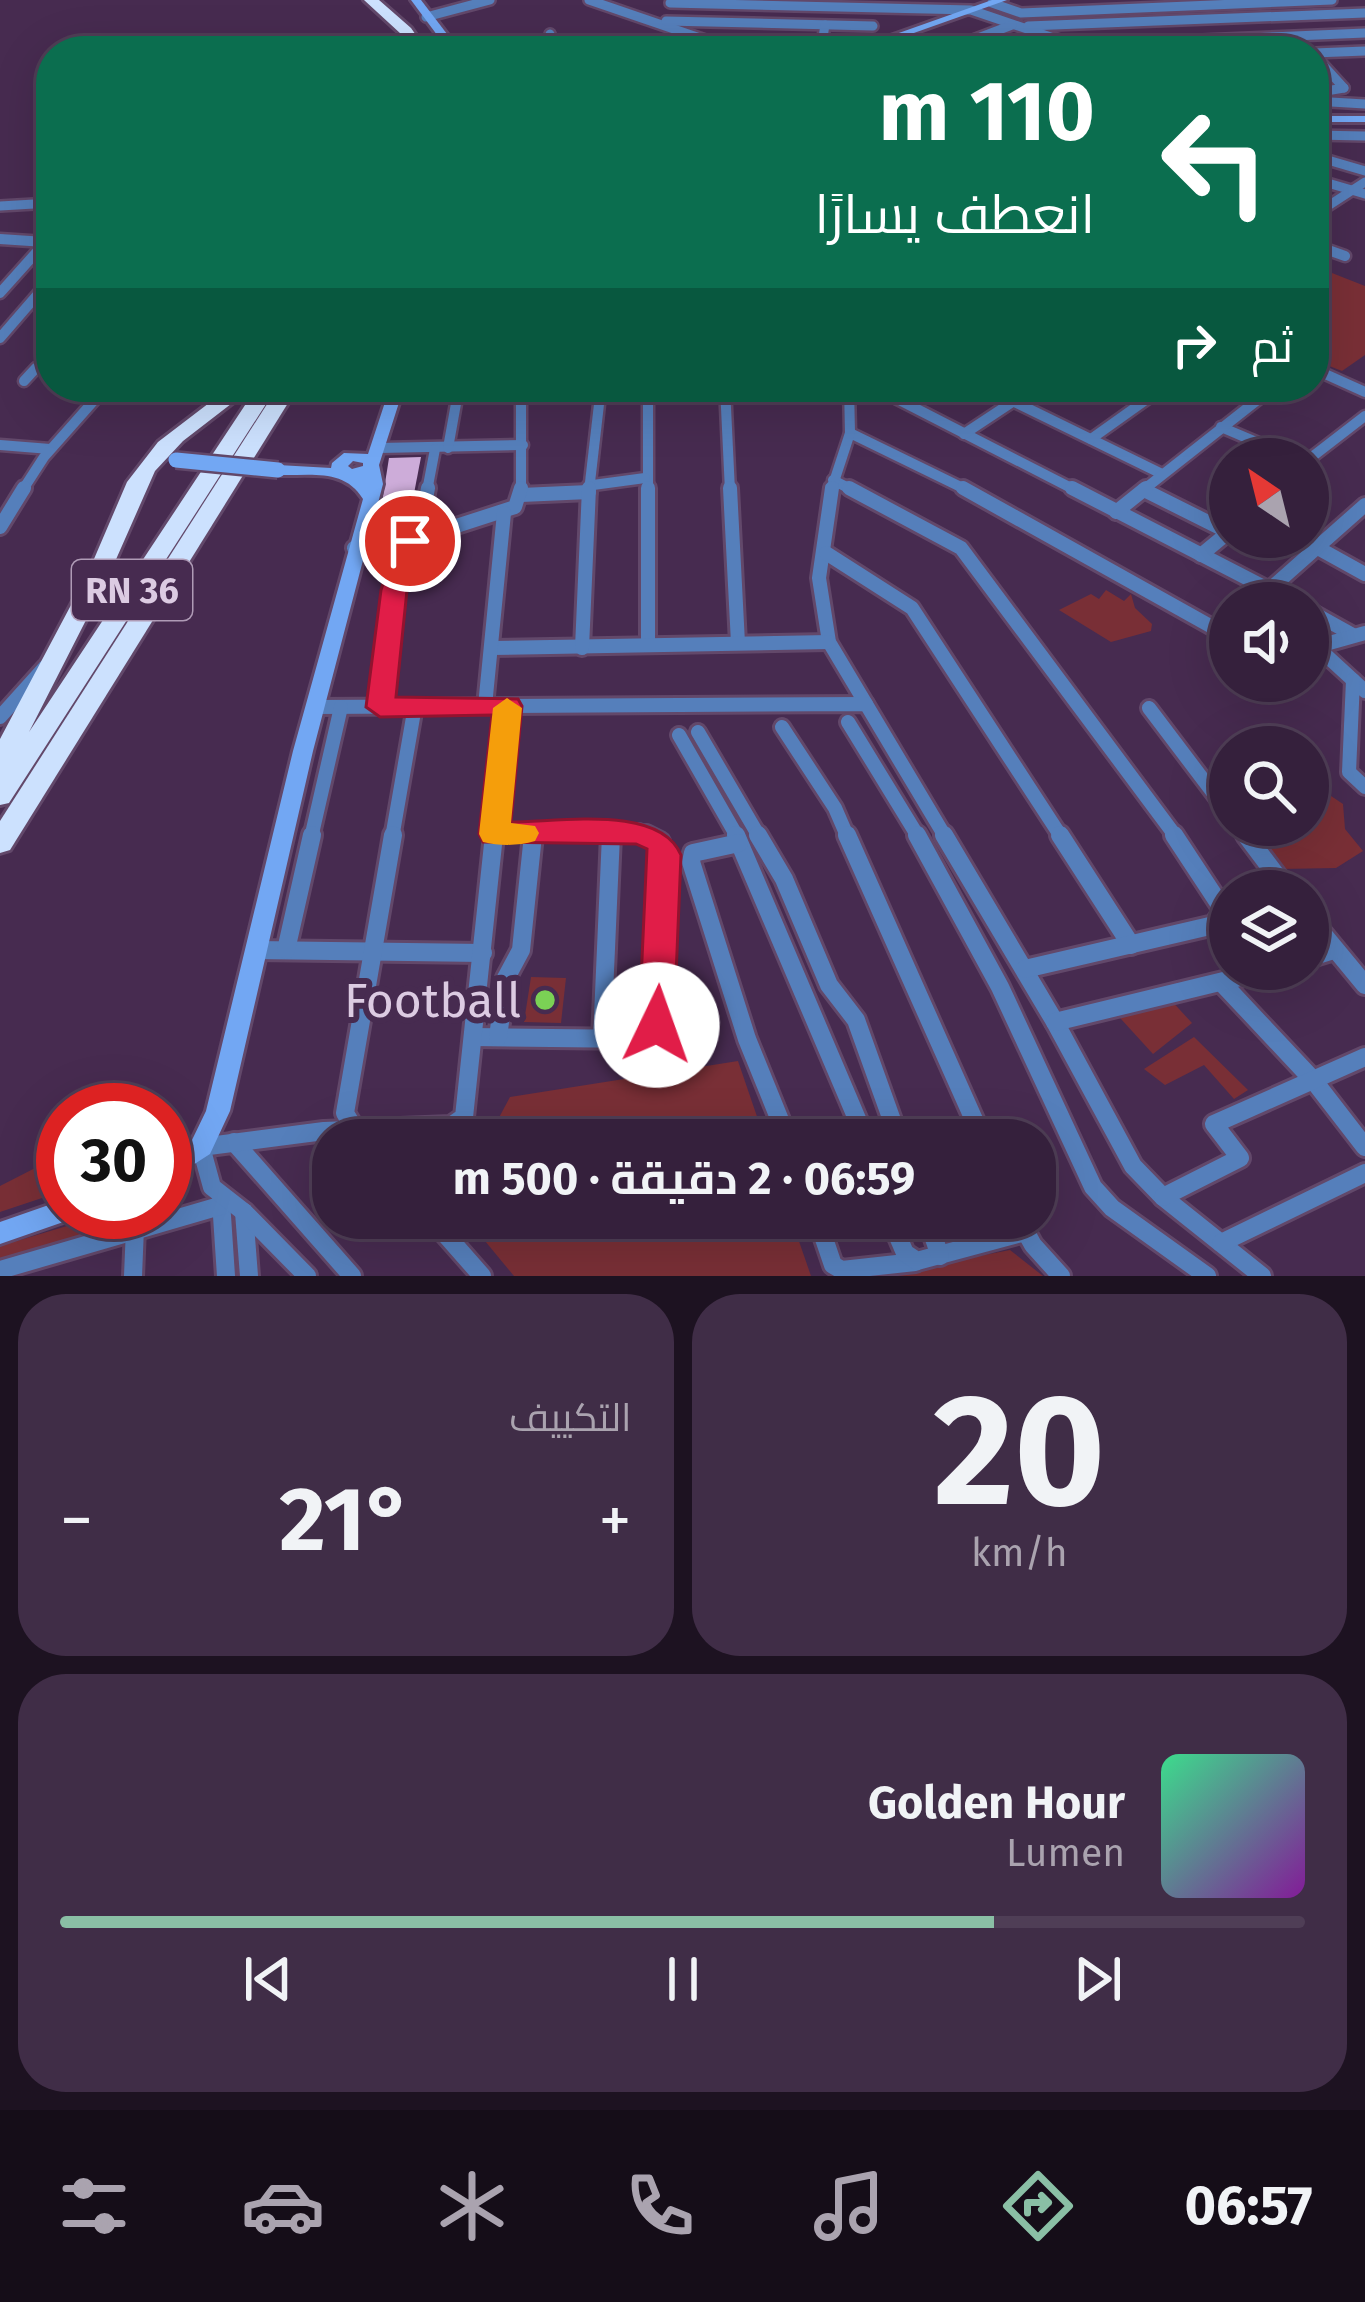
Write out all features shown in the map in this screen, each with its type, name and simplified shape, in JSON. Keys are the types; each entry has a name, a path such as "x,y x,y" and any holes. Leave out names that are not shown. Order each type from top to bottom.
{"highway":[{"path":"371,0 409,36"},
{"path":"388,0 421,36"},
{"path":"2,759 45,667 98,576 135,486 227,402"},
{"name":"RN 36","path":"0,796 257,402"},
{"path":"0,843 279,402"}],"street":[{"path":"416,0 442,36"},
{"path":"426,17 490,0"},
{"path":"896,36 997,2 1021,13 1332,0"},
{"path":"595,1 703,36"},
{"path":"666,22 670,2 828,4 971,10 1046,36"},
{"path":"825,36 828,4"},
{"path":"987,36 1015,26 1365,13"},
{"path":"1275,16 1295,36"},
{"path":"666,22 873,26"},
{"path":"1319,36 1365,34"},
{"path":"1329,52 1365,51"},
{"path":"1329,74 1343,86"},
{"path":"1329,92 1365,86"},
{"path":"1329,100 1365,104"},
{"path":"1329,118 1365,118"},
{"path":"1329,135 1365,136"},
{"path":"1329,160 1365,171"},
{"path":"1329,208 1360,193 1365,182"},
{"path":"1329,183 1360,193"},
{"path":"0,206 36,204"},
{"path":"0,239 36,239"},
{"path":"1329,250 1345,256"},
{"path":"0,293 36,252"},
{"path":"0,338 36,296"},
{"path":"24,381 36,368"},
{"path":"1329,376 1365,392"},
{"path":"0,527 50,449 92,402"},
{"path":"226,1276 217,1196 201,1148 218,1111 314,706 375,484 372,442 383,402"},
{"path":"371,458 392,402"},
{"path":"380,707 394,590 415,539 455,402"},
{"path":"354,548 415,539 515,507 521,495 522,402"},
{"path":"582,648 600,402"},
{"path":"648,402 648,645"},
{"path":"726,402 738,643"},
{"path":"849,402 850,433 833,480 819,578 829,642 1025,969 1109,1130 1133,1166 1163,1197 1262,1276"},
{"path":"903,402 1253,582"},
{"path":"964,434 1012,402"},
{"path":"1015,402 1160,473"},
{"path":"1090,439 1143,402"},
{"path":"1116,512 1255,402"},
{"path":"1329,444 1365,416"},
{"path":"1221,428 1245,438"},
{"path":"850,433 952,482 1209,625"},
{"path":"0,445 50,449"},
{"path":"165,459 284,471 344,470 371,458 441,448 523,446"},
{"path":"344,470 370,497"},
{"path":"521,495 645,478"},
{"path":"833,480 961,548 1195,863 1224,911 1214,925 1025,969"},
{"path":"1144,490 1209,521"},
{"path":"1329,538 1365,505"},
{"path":"485,706 504,513"},
{"path":"1201,555 1209,548"},
{"path":"826,554 911,608 1132,945"},
{"path":"1329,554 1365,574"},
{"path":"1278,582 1306,558"},
{"path":"1329,620 1359,634"},
{"path":"1329,643 1359,634"},
{"path":"491,648 829,642"},
{"path":"1329,661 1359,686 1349,772 1365,787"},
{"path":"0,716 45,667"},
{"path":"314,706 866,704"},
{"path":"348,1119 415,706"},
{"path":"462,1119 466,1113 508,706"},
{"path":"286,950 341,707"},
{"path":"1149,708 1209,787"},
{"path":"848,722 900,802 1000,987 1093,1187 1112,1208 1207,1276"},
{"path":"782,728 835,808 974,1119"},
{"path":"698,732 784,879 829,985 856,1020 891,1119"},
{"path":"679,735 739,842 857,1119"},
{"path":"602,1039 611,832"},
{"path":"498,1037 506,978 521,950 533,833"},
{"path":"474,1037 643,1038 657,1025 665,855 651,836 494,834"},
{"path":"739,842 701,849 693,854 692,862 747,1039 779,1119"},
{"path":"1254,846 1272,870"},
{"path":"1329,943 1365,985"},
{"path":"256,950 483,953"},
{"path":"1329,952 1334,950"},
{"path":"1055,1022 1113,1003 1209,986"},
{"path":"1229,990 1314,1081 1365,1147"},
{"path":"1163,1197 1240,1158 1214,1124 1365,1057"},
{"path":"192,1154 234,1142 312,1137"},
{"path":"234,1142 352,1276"},
{"path":"1221,1243 1365,1173"},
{"path":"217,1196 244,1212 307,1276"},
{"path":"192,1206 217,1196"},
{"path":"244,1212 248,1276"},
{"path":"0,1233 36,1220"},
{"path":"0,1270 100,1239"},
{"path":"133,1276 135,1239"},
{"path":"449,1239 482,1276"},
{"path":"824,1239 833,1264 842,1270 931,1259 984,1239"},
{"path":"900,1239 908,1257 931,1259"},
{"path":"929,1239 931,1259"},
{"path":"1032,1239 1061,1276"}],"shaded area":[{"path":"1329,275 1365,286 1365,355 1342,371 1329,366"},
{"path":"1106,590 1124,601 1131,594 1135,608 1152,624 1151,631 1111,642 1059,610 1091,594 1099,599"},
{"path":"1329,796 1343,804 1345,829 1363,851 1336,868 1281,869 1263,846 1329,846"},
{"name":"Football","path":"531,977 566,978 561,1023 524,1022"},
{"path":"1168,997 1192,1023 1153,1054 1111,1008"},
{"path":"1194,1037 1248,1090 1234,1099 1204,1065 1165,1085 1144,1069"},
{"path":"738,1061 758,1119 498,1119 510,1097"},
{"path":"36,1168 36,1200 0,1212 0,1186"},
{"path":"36,1235 36,1239 71,1239 0,1264 0,1246"},
{"path":"483,1239 798,1239 811,1276 514,1276"},
{"path":"1010,1250 1043,1276 876,1276"}],"building":[{"path":"421,457 407,530 377,534 389,458"}],"slow traffic":[{"path":"507,708 494,834 524,833"}],"place":[{"name":"Football","path":"545,1000"}],"route":[{"path":"410,541 394,590 380,707 508,706 494,834 640,832 660,842 665,855 657,1025"}]}
